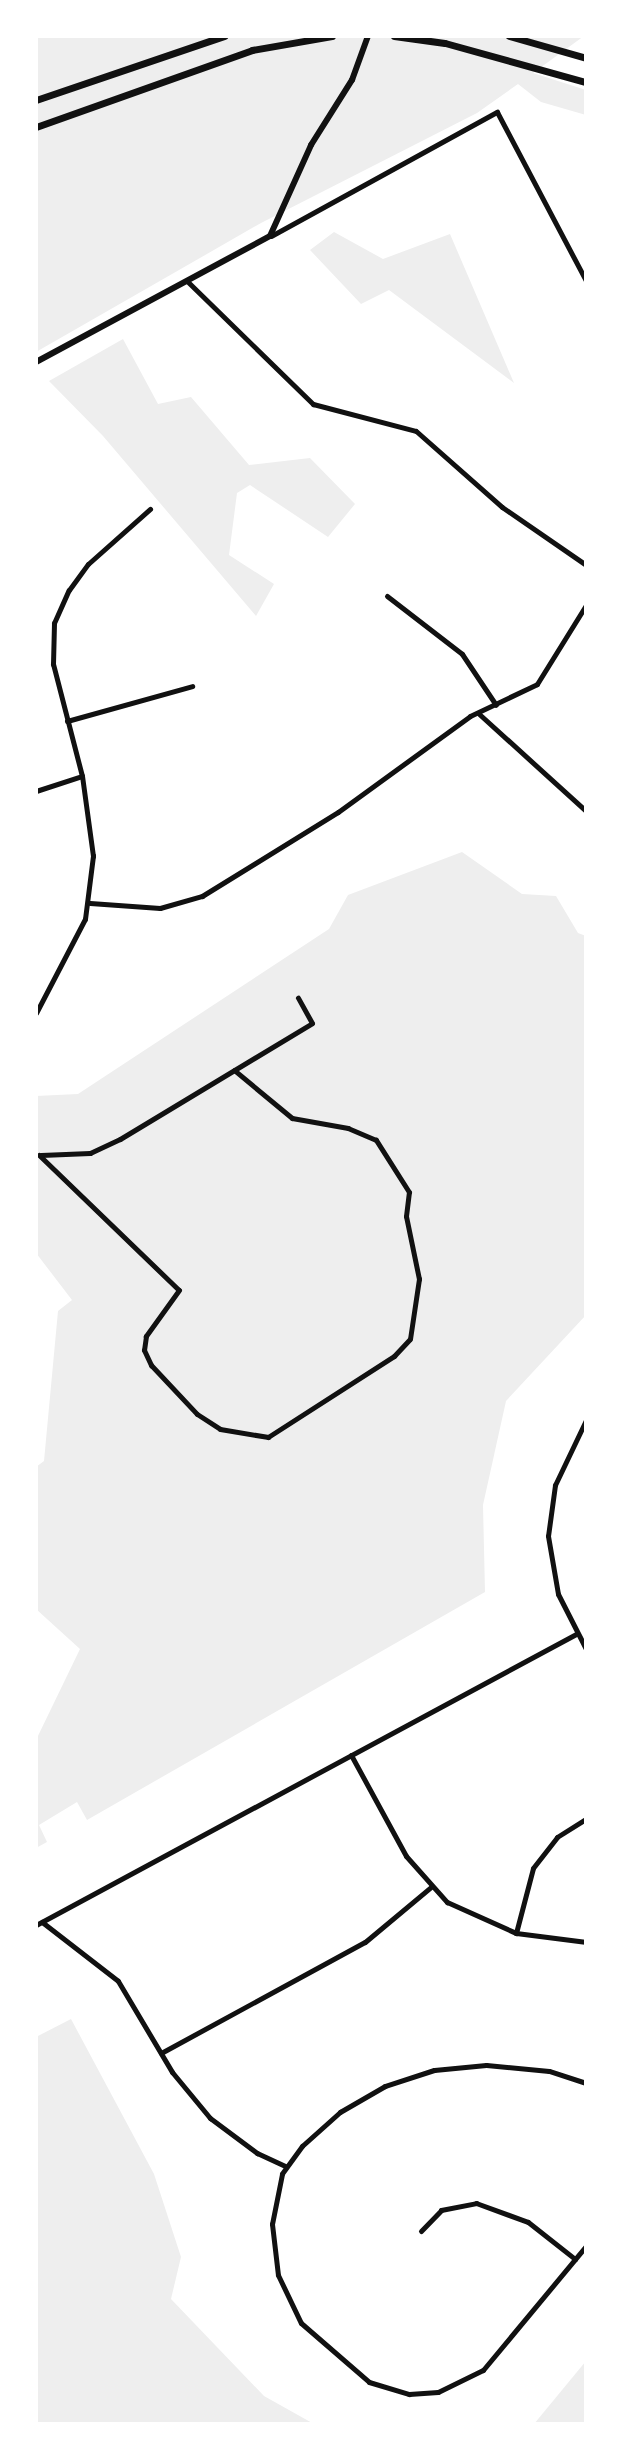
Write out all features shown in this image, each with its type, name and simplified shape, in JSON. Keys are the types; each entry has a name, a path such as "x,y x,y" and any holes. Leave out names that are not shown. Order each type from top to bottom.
{"main road":[{"path":"36,100 224,36"},
{"path":"36,127 252,50 332,36"},
{"path":"394,36 445,43 586,82"},
{"path":"509,36 586,58"}],"street":[{"path":"270,236 311,145 352,80 368,36"},
{"path":"36,362 497,112 586,281"},
{"path":"188,282 313,404 416,431 502,507 586,565"},
{"path":"36,1013 73,949 90,903 93,856 82,776 51,642 60,607 88,564 150,509"},
{"path":"387,596 462,654 496,705"},
{"path":"90,903 160,908 202,896 338,812 478,713 537,684 586,605"},
{"path":"67,721 192,686"},
{"path":"478,713 586,811"},
{"path":"36,791 82,776"},
{"path":"37,1154 90,1153 234,1070 312,1023 298,998"},
{"path":"37,1154 179,1290 146,1336 144,1350 151,1365 208,1422 250,1437 268,1437 394,1356 410,1339 419,1279 406,1216 409,1192 376,1140 348,1128 292,1118 234,1070"},
{"path":"586,1420 555,1485 548,1536 551,1574 576,1634 586,1649"},
{"path":"285,2166 257,2153 210,2118 161,2053 109,1970 39,1923 576,1634"},
{"path":"351,1755 398,1843 431,1887 461,1909 516,1933 586,1942"},
{"path":"516,1933 533,1868 557,1837 586,1819"},
{"path":"161,2053 365,1942 431,1887"},
{"path":"586,2083 549,2071 486,2065 409,2077 340,2112 285,2166 272,2224 283,2292 301,2323 332,2355 388,2391 438,2392 483,2370 586,2246"},
{"path":"421,2231 441,2210 476,2203 528,2222 575,2259"}],"shaded area":[{"path":"36,36 584,36 533,73 586,90 586,115 541,102 518,84 477,113 261,223 36,352"},
{"path":"334,232 383,259 450,234 514,383 389,290 361,304 310,250"},
{"path":"123,339 158,404 191,397 249,465 310,458 355,504 328,537 250,485 237,493 229,555 274,584 256,616 103,436 49,381"},
{"path":"462,852 522,894 556,896 578,933 586,936 586,1315 506,1401 483,1505 485,1592 87,1820 77,1802 39,1825 47,1842 36,1848 36,1740 80,1649 36,1609 36,1467 44,1461 58,1311 72,1300 36,1253 36,1096 78,1094 329,929 348,895"},
{"path":"71,2019 154,2174 181,2257 171,2299 264,2396 314,2424 36,2424 36,2037"},
{"path":"586,2361 586,2424 534,2424"}]}
